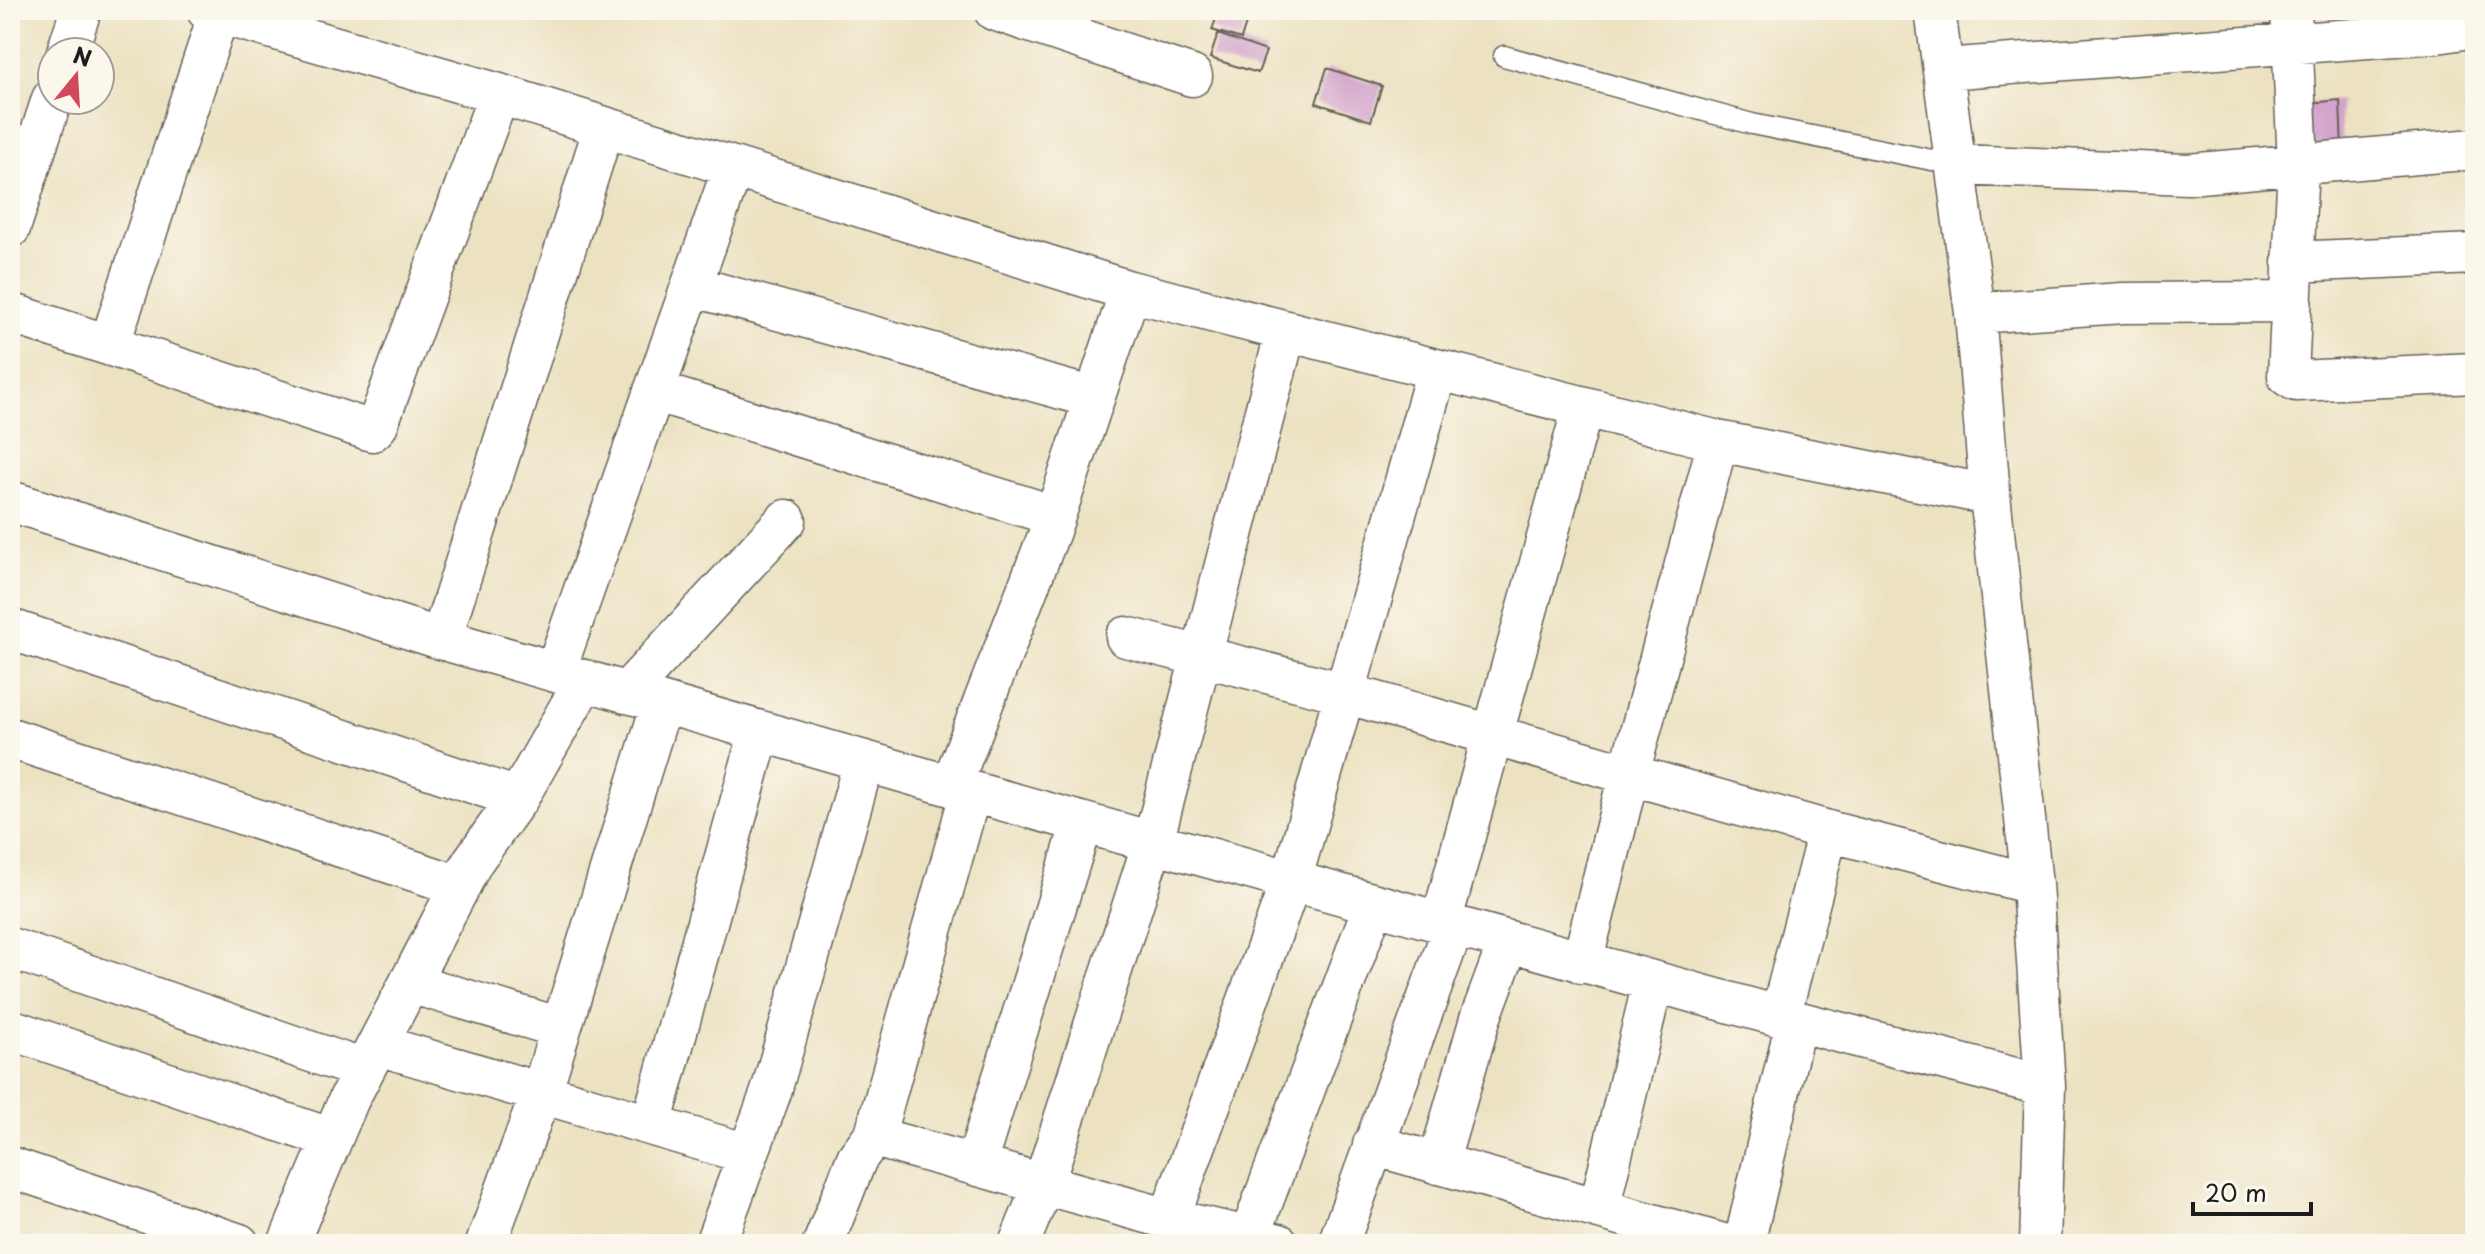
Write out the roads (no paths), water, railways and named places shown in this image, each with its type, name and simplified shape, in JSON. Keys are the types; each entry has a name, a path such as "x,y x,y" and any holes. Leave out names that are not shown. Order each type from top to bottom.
{"street":[{"path":"72,36 81,10"},
{"path":"994,10 1192,76"},
{"path":"1935,10 1975,313 1990,495 2032,884 2045,1086 2040,1244"},
{"path":"110,343 213,12 499,94 1130,291 1718,441 1990,495"},
{"path":"1943,69 2292,26 2437,33 2475,27"},
{"path":"2292,26 2298,164 2287,370 2292,380 2475,373"},
{"path":"10,313 110,343 372,431 377,426 499,94"},
{"path":"10,228 46,116"},
{"path":"441,639 604,127"},
{"path":"1957,165 2188,174 2475,149"},
{"path":"288,1244 332,1139 371,1058 473,861 518,798 570,676 654,391 733,168"},
{"path":"2292,262 2475,254"},
{"path":"692,286 1094,398"},
{"path":"823,1244 857,1158 875,1134 961,789 1130,291"},
{"path":"1975,313 2123,303 2290,302"},
{"path":"1019,1244 1043,1185 1153,842 1286,331"},
{"path":"1169,1219 1291,881 1437,370"},
{"path":"654,391 1055,516"},
{"path":"1338,1244 1448,924 1492,735 1583,407"},
{"path":"1582,963 1718,441"},
{"path":"10,501 441,639 644,698 1582,963 2045,1086"},
{"path":"486,1244 541,1093 561,1028 644,698 786,520"},
{"path":"10,629 518,798"},
{"path":"1126,637 1345,693 1828,831 2032,884"},
{"path":"651,1125 760,731"},
{"path":"10,738 460,886"},
{"path":"715,1244 771,1092 864,761"},
{"path":"976,1164 1082,823"},
{"path":"1744,1244 1828,831"},
{"path":"875,1134 878,1138 1043,1185 1259,1241 1374,904"},
{"path":"1438,1164 1480,1019 1509,941"},
{"path":"10,948 371,1058 541,1093 748,1154"},
{"path":"1599,1209 1653,982"},
{"path":"410,983 561,1028"},
{"path":"10,1029 332,1139"},
{"path":"1373,1145 1723,1244"},
{"path":"10,1167 239,1244"}],"lane":[{"path":"1504,56 1752,124 1957,165"}]}
